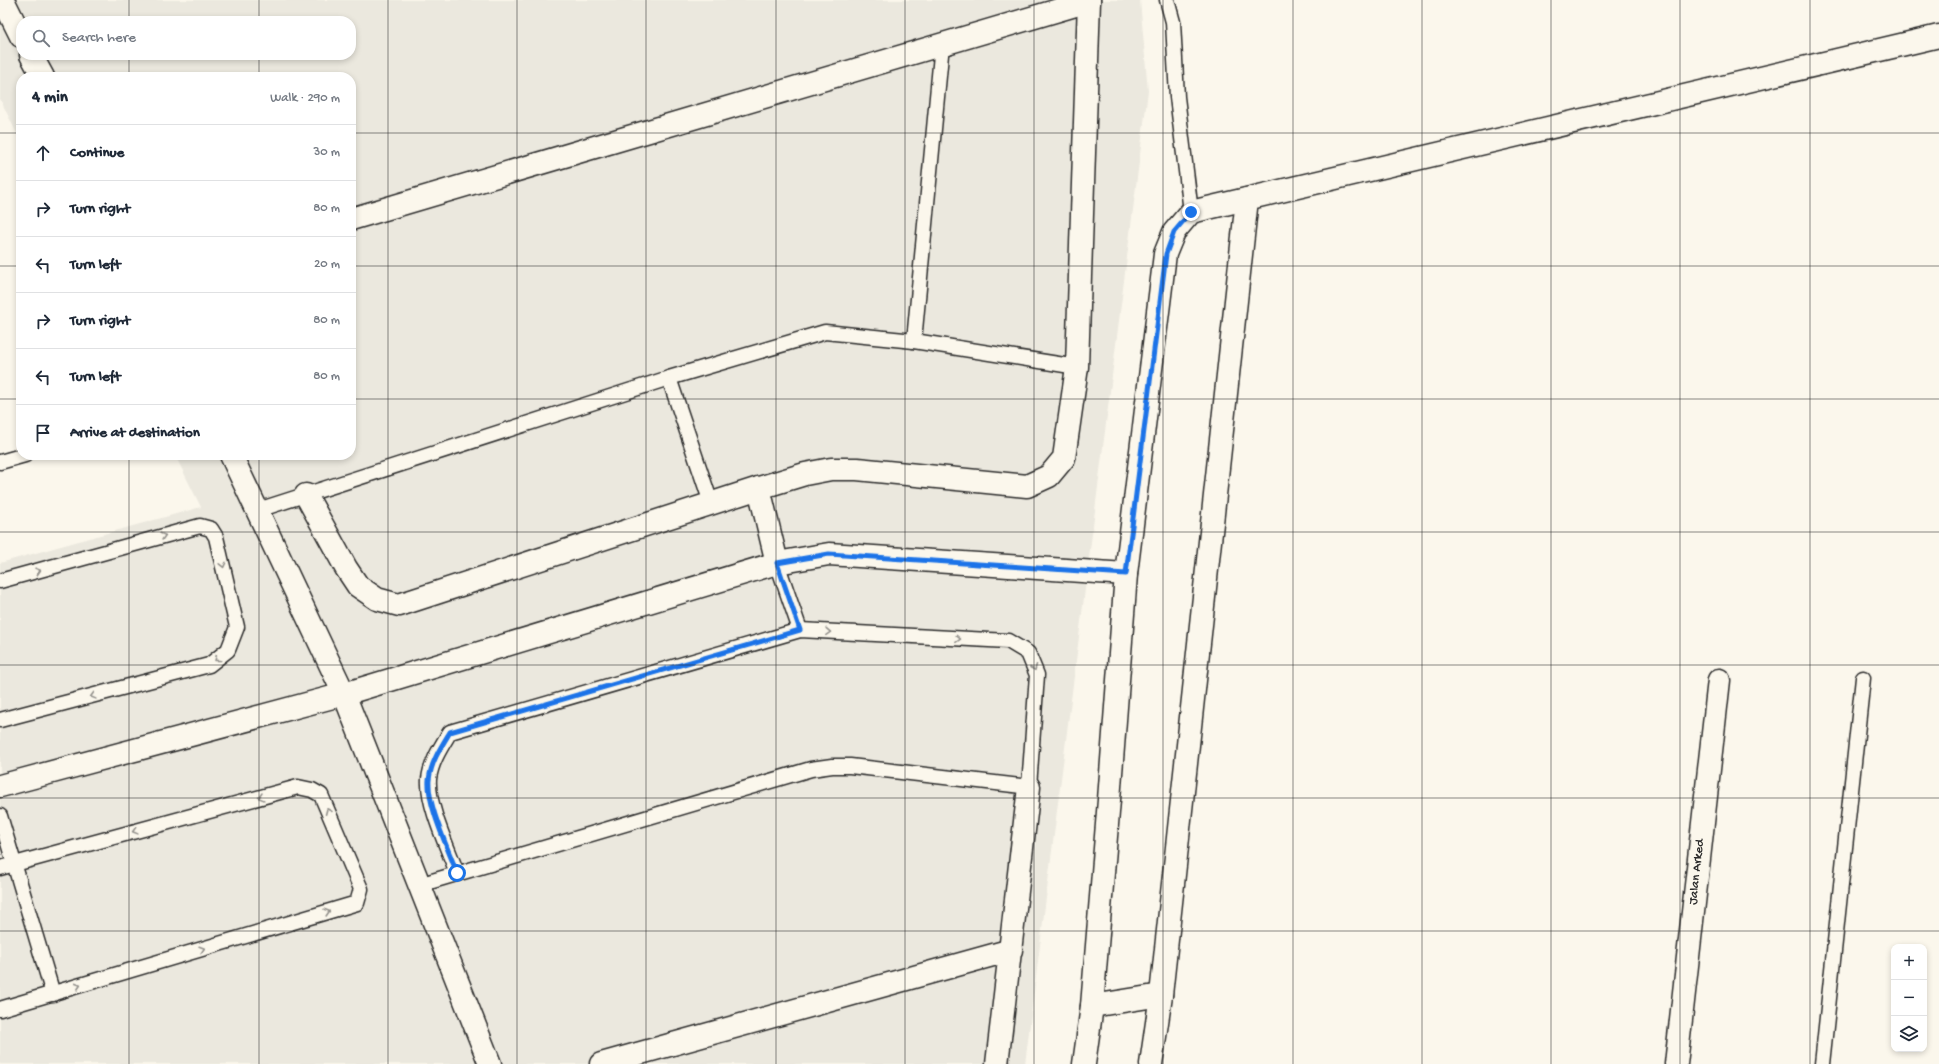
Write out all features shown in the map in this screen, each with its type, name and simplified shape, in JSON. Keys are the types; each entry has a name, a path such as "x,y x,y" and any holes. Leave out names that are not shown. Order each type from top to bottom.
{"street":[{"path":"2,0 16,27"},
{"path":"306,495 346,568 358,586 377,600 399,605 711,503 805,474 831,468 857,468 1027,486 1049,476 1064,458 1077,367 1089,0 356,218"},
{"path":"1084,1064 1092,1006 1126,574 1166,254 1174,232 1191,212 1939,36"},
{"path":"34,60 40,72"},
{"path":"1151,1064 1161,995 1247,199"},
{"path":"233,460 344,694 490,1064"},
{"path":"759,488 777,563"},
{"path":"0,786 344,694 777,563 829,554 1126,574"},
{"name":"Jalan Arked","path":"1676,1064 1718,680"},
{"path":"997,1064 1030,787"},
{"path":"602,1064 1011,950"},
{"path":"1092,1006 1161,995"}],"lane":[{"path":"1167,0 1173,22 1177,97 1191,212"},
{"path":"914,341 942,44"},
{"path":"258,510 669,378 825,332 914,341 1077,367"},
{"path":"669,378 711,503"},
{"path":"0,462 16,458"},
{"path":"0,581 200,526 211,529 216,537 237,627 228,650 209,665 0,720"},
{"path":"777,563 800,630"},
{"path":"419,885 812,769 850,766 1030,787 1037,675 1028,653 1008,641 800,630 450,732 436,755 429,779 431,800 457,873"},
{"path":"1822,1064 1862,678"},
{"path":"0,868 298,787 312,790 321,795 361,889 357,903 0,1009"},
{"path":"0,816 52,994"}],"shaded area":[{"path":"0,0 1140,0 1148,91 1025,1064 0,1064 0,563 201,507 178,460 356,460 356,72 16,72 16,132 0,99"}],"route":[{"path":"457,873 431,800 429,779 436,755 450,732 800,630 777,563 829,554 1126,574 1166,254 1174,232 1191,212"}]}
